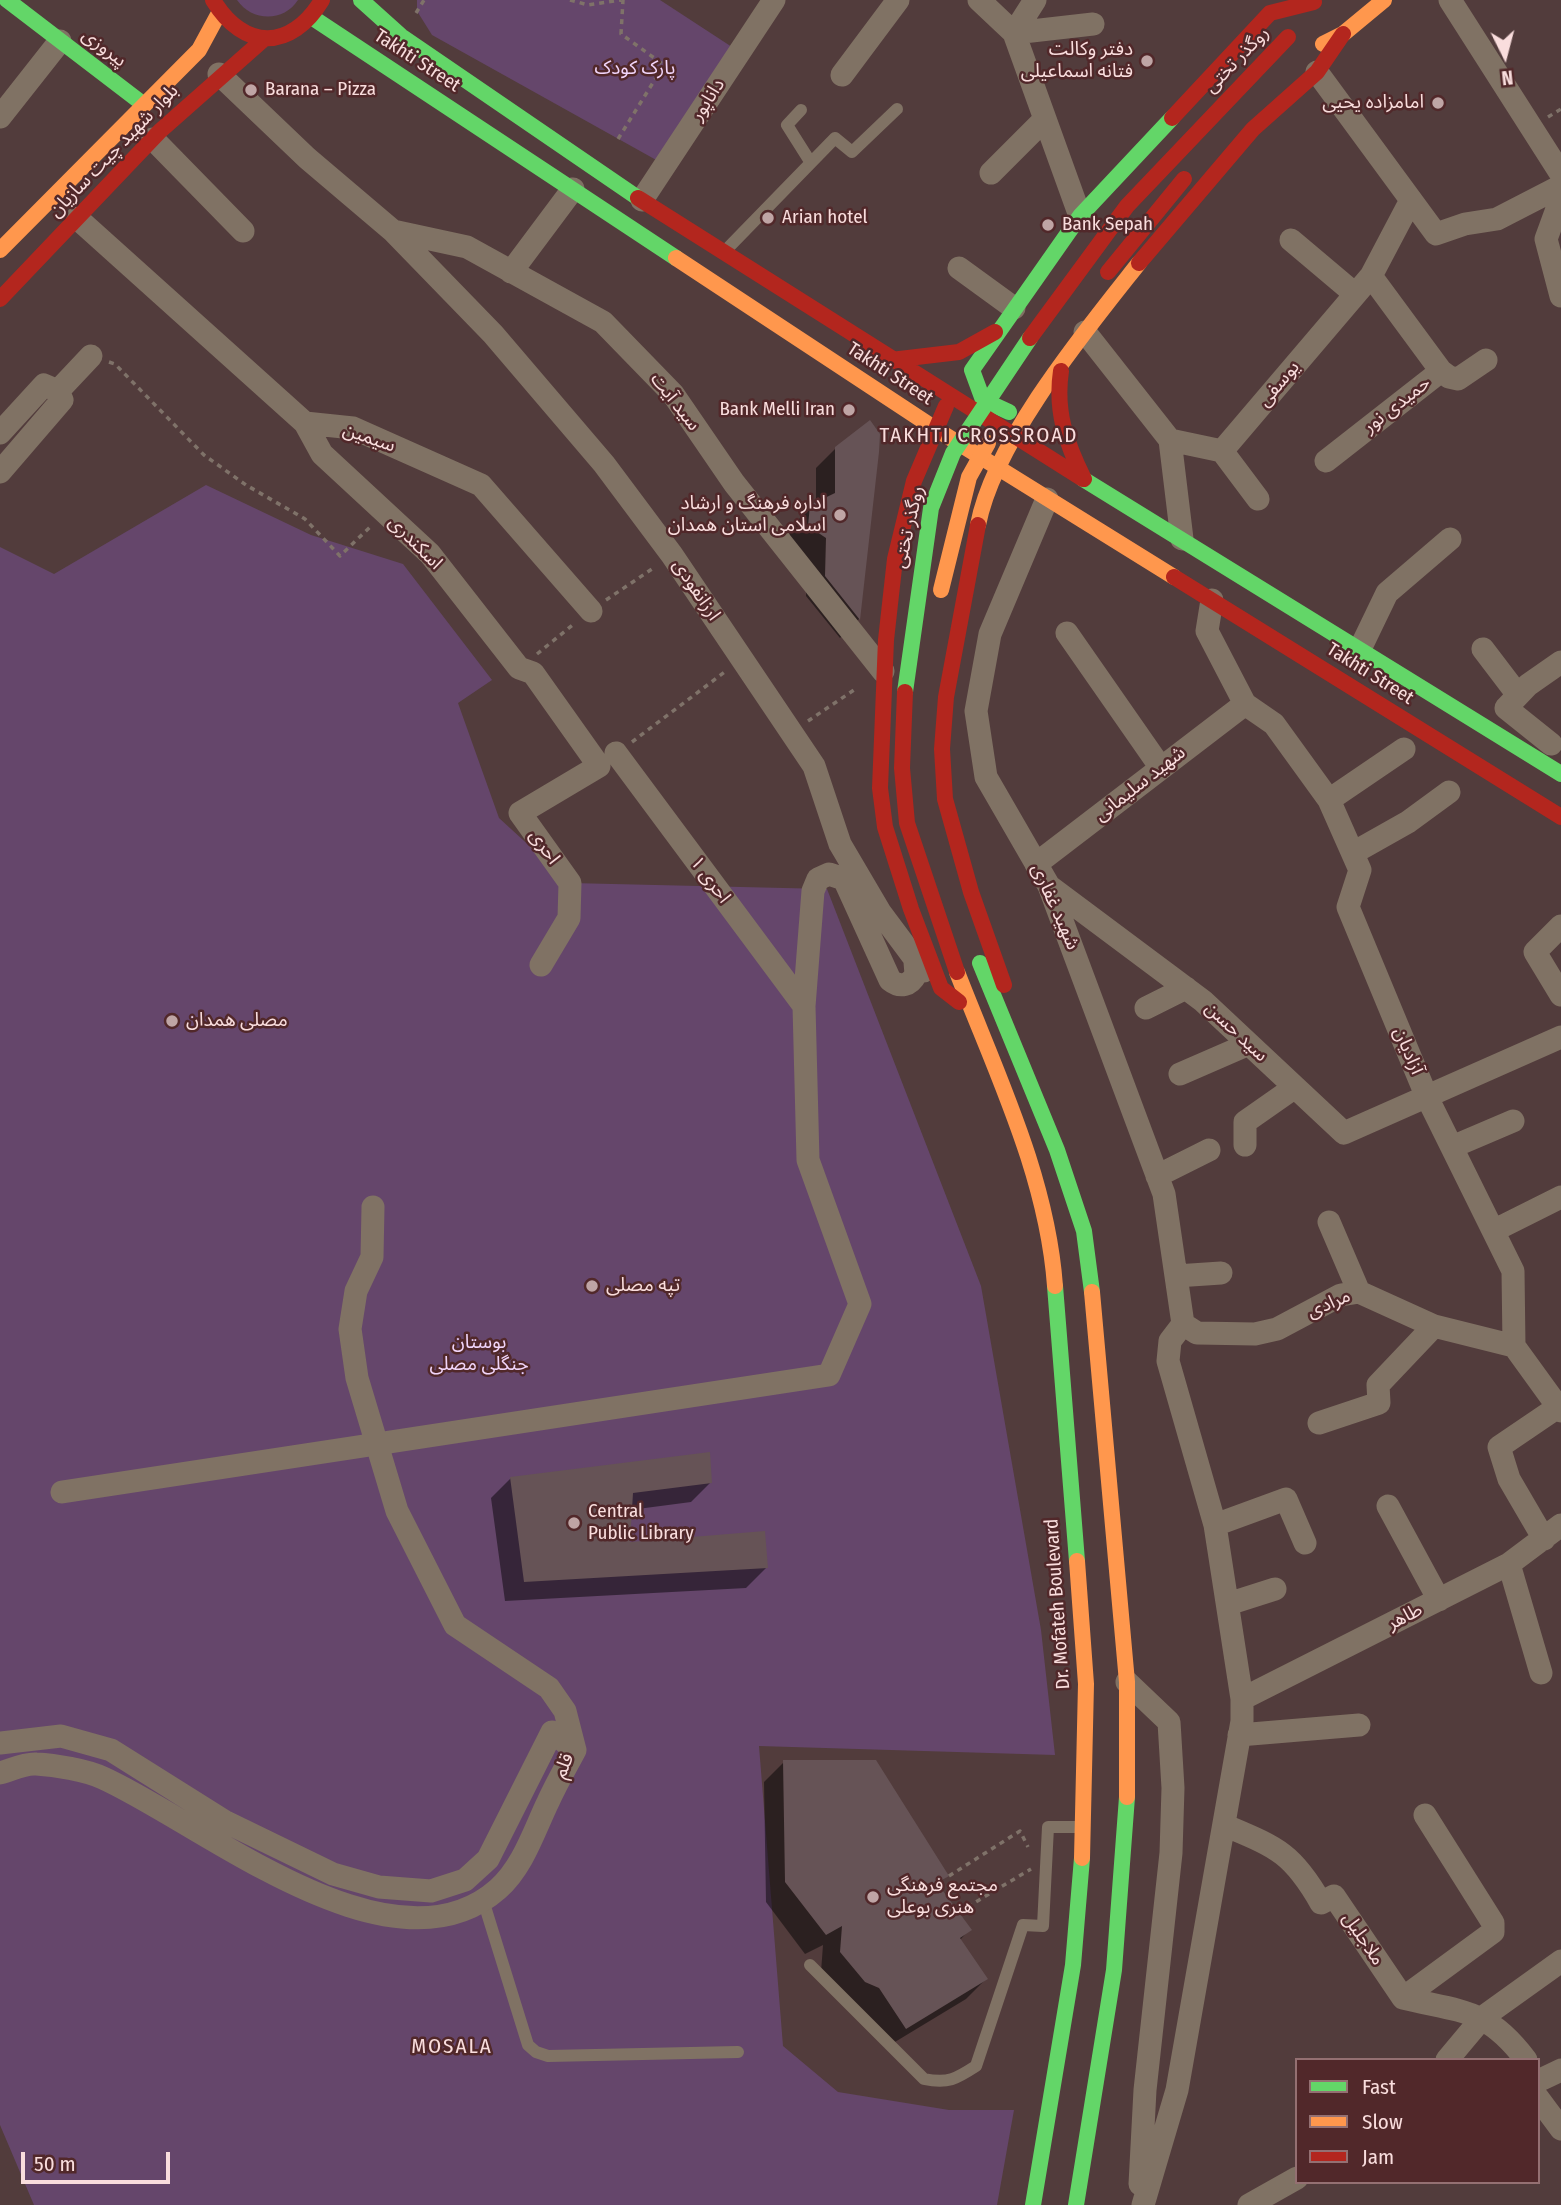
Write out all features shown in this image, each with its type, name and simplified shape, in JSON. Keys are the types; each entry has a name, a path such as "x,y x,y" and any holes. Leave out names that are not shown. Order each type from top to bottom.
{"main road":[{"name":"پیروزی","path":"7,0 143,104"},
{"path":"216,6 239,31 264,39 282,37 299,30 313,18 322,0"},
{"name":"Takhti Street","path":"361,0 401,36 723,253 1360,649 1549,747 1561,774"},
{"path":"1043,360 1076,330 1312,62 1384,0"},
{"path":"1035,408 1021,412 995,408 983,400 975,385 972,370 1009,316 1080,216 1265,7 1316,1"},
{"name":"روگذر تختی","path":"949,980 907,823 902,768 905,683 931,508 953,453 976,415 1083,262 1127,206 1288,37 1316,1"},
{"name":"بلوار شهید چیت سازیان","path":"0,250 199,50 216,6"},
{"name":"Takhti Street","path":"313,18 934,428 1561,817"},
{"name":"بلوار شهید چیت سازیان","path":"0,299 219,74 264,39"},
{"path":"1098,285 1197,164"},
{"path":"891,359 925,359 959,353 989,337 1009,316"},
{"path":"1005,1024 1006,989 971,892 945,799 942,749 946,697 983,500 1015,436 1061,369 1076,330"},
{"path":"1061,369 1057,413 1070,454 1084,479"},
{"path":"869,385 898,426"},
{"path":"938,608 949,550 970,477 1019,393"},
{"path":"951,396 934,428 910,463 892,577 883,671 880,773 884,826 949,980 971,1010"},
{"path":"910,463 939,461 963,466 975,479 983,500"},
{"path":"967,578 992,511 1008,496 1026,492 1044,496"},
{"path":"926,762 930,810"},
{"path":"961,914 1057,1150 1084,1231 1096,1317 1127,1682 1127,1829 1114,1970 1076,2205"},
{"name":"Dr. Mofateh Boulevard","path":"949,980 971,1010 1031,1165 1052,1241 1086,1684 1085,1827 1060,1926 1044,2153 1033,2205"}],"street":[{"name":"داناپور","path":"642,200 774,0"},
{"path":"842,75 898,0"},
{"path":"979,0 1014,33 1080,216"},
{"path":"1014,33 1035,0"},
{"path":"1450,0 1561,174"},
{"path":"1014,33 1093,24"},
{"path":"0,117 60,41"},
{"path":"1312,62 1436,234 1465,224 1497,219 1561,186"},
{"name":"ارزانفودی","path":"219,74 307,158 393,230 493,334 604,464 672,555 814,766 840,844 915,962 949,980"},
{"path":"991,173 1045,119"},
{"path":"153,139 243,231"},
{"path":"511,272 573,189"},
{"path":"1561,198 1546,239 1561,296"},
{"name":"یوسفی","path":"1222,451 1371,276 1412,200"},
{"path":"77,218 306,423"},
{"name":"سید آیت","path":"393,230 467,247 603,322 673,394 734,483 883,671"},
{"path":"1291,240 1355,295"},
{"path":"959,268 1009,316"},
{"name":"حمیدی نور","path":"1326,461 1441,371 1371,276"},
{"path":"1076,330 1170,440 1182,539"},
{"path":"58,391 91,356"},
{"path":"1441,371 1458,379 1486,360"},
{"path":"0,433 44,385 58,391 62,400 0,472"},
{"name":"اسکندری","path":"306,423 321,454 430,554 519,668 533,673 607,759"},
{"name":"سیمین","path":"306,423 352,428 481,485 591,611"},
{"path":"1170,440 1222,451 1258,499"},
{"name":"شهید غفاری","path":"1044,496 990,634 976,711 986,777 1049,886 1157,1176 1170,1223 1183,1324"},
{"path":"1360,649 1387,593 1450,539"},
{"path":"1212,600 1207,631 1245,704"},
{"path":"1067,634 1161,768"},
{"path":"1483,649 1518,695"},
{"path":"1549,747 1506,708 1518,695 1561,662"},
{"name":"شهید سلیمانی","path":"1036,864 1245,704"},
{"name":"آزادیان","path":"1245,704 1274,724 1329,800 1353,853 1360,870 1348,906 1426,1095 1513,1271 1514,1346"},
{"path":"1329,800 1404,750"},
{"name":"احری","path":"541,965 569,918 570,883 520,813 607,759"},
{"name":"احری ۱","path":"607,759 804,1006"},
{"path":"1353,853 1408,822 1449,792"},
{"path":"62,1492 830,1376 860,1304 808,1160 804,1006 813,891 824,876 835,874 844,879 890,980 901,985 908,984 916,974 915,962"},
{"name":"سید حسن","path":"1049,886 1186,988 1343,1133 1426,1095"},
{"path":"1561,926 1535,952 1561,995"},
{"path":"1146,1008 1186,988"},
{"path":"1426,1095 1561,1037"},
{"path":"1180,1074 1249,1044"},
{"path":"1245,1145 1245,1122 1295,1087"},
{"path":"1452,1147 1513,1121"},
{"path":"1157,1176 1209,1150"},
{"path":"1495,1230 1561,1197"},
{"path":"373,1207 372,1257 356,1291 350,1329 357,1378 374,1444 397,1511 455,1625 549,1688 565,1711 575,1750"},
{"path":"1329,1222 1359,1292"},
{"path":"1176,1276 1221,1273"},
{"name":"مرادی","path":"1183,1324 1197,1333 1255,1334 1277,1329 1341,1295 1359,1292 1434,1326 1514,1346"},
{"path":"1141,2205 1177,2090 1240,1735 1242,1699 1215,1525 1168,1361 1170,1341 1183,1324"},
{"path":"1319,1423 1379,1403 1378,1385 1434,1326"},
{"path":"1514,1346 1559,1409 1499,1447 1509,1479 1552,1532"},
{"path":"1215,1525 1286,1499 1305,1543"},
{"path":"1388,1506 1439,1600"},
{"name":"طاهر","path":"1242,1699 1510,1564 1552,1532"},
{"path":"1510,1564 1541,1673"},
{"path":"1228,1604 1275,1589"},
{"path":"1127,1682 1170,1722 1173,1788 1171,1853 1145,2090 1141,2205"},
{"path":"1240,1735 1360,1725"},
{"name":"قلم","path":"0,1743 61,1736 111,1750 224,1821 333,1874 379,1887 431,1891 465,1880 488,1859 552,1732 575,1750 529,1845 500,1887 483,1900 461,1910 425,1916 385,1915 340,1904 287,1881 101,1777 34,1763 0,1773"},
{"path":"1402,1998 1493,1932 1493,1923 1425,1815"},
{"name":"ملاجلیل","path":"1223,1825 1289,1856 1306,1877 1321,1903 1334,1896 1402,1998"},
{"path":"1449,2058 1483,2017 1561,1961"},
{"path":"1402,1998 1483,2017 1508,2035 1525,2058"},
{"path":"1543,2081 1561,2129"},
{"path":"1249,2205 1295,2179"}],"lane":[{"path":"723,253 835,138 852,152 897,109"},
{"path":"802,110 787,125 811,163"},
{"path":"810,1965 924,2079 942,2083 976,2066 1023,1925 1060,1926 1048,1827 1085,1827"},
{"path":"483,1900 528,2045 536,2052 548,2056 738,2052"}],"path":[{"path":"570,0 588,5 622,0 621,34 664,65 618,139"},
{"path":"91,356 115,364 204,455 246,485 305,519 340,556 384,512"},
{"path":"607,759 742,659"},
{"path":"792,732 883,671"},
{"path":"949,1876 1020,1831 1028,1847"},
{"path":"959,1912 1034,1867"}],"green space":[{"path":"237,0 298,0 285,12 268,16 251,12"},
{"name":"پارک کودک","path":"417,0 660,0 732,47 658,161 432,35 417,11"},
{"name":"بوستان جنگلی مصلی","path":"206,485 311,535 403,564 492,680 458,703 499,818 570,883 827,889 981,1286 1041,1630 1055,1755 759,1746 783,2046 838,2092 949,2110 1014,2110 997,2205 34,2205 0,2125 0,547 54,574"}],"building":[{"name":"اداره فرهنگ و ارشاد اسلامی استان همدان","path":"870,420 880,434 860,620 825,576 826,538 808,526 810,505 835,493 835,447"},
{"path":"710,1452 712,1483 633,1493 630,1542 765,1531 768,1568 524,1582 510,1477"},
{"name":"مجتمع فرهنگی هنری بوعلی","path":"783,1760 876,1760 949,1876 937,1883 972,1930 960,1938 988,1979 906,2029 879,1988 865,1982 840,1952 842,1926 826,1935 785,1882"}],"traffic: fast":[{"path":"7,0 143,104"},
{"path":"361,0 401,36 638,198"},
{"path":"313,18 676,258"},
{"path":"1009,412 983,400 972,370 1080,216 1172,118"},
{"path":"905,692 931,508 953,453 1030,338"},
{"path":"1083,479 1561,774"},
{"path":"980,963 1057,1150 1084,1231 1092,1292"},
{"path":"1055,1286 1077,1561"},
{"path":"1076,2205 1114,1970 1127,1797"},
{"path":"1033,2205 1073,1965 1082,1858"}],"traffic: slow":[{"path":"1323,44 1343,34 1384,0"},
{"path":"0,250 199,50 219,13"},
{"path":"676,258 934,428 1174,577"},
{"path":"978,525 987,492 1022,423 1069,353 1139,263"},
{"path":"941,590 969,477 988,443"},
{"path":"957,972 1031,1165 1050,1245 1055,1286"},
{"path":"1092,1292 1127,1682 1127,1797"},
{"path":"1077,1561 1086,1684 1082,1858"}],"traffic: jam":[{"path":"213,0 225,17 239,29 253,36 267,38 282,36 296,29 310,17 322,0"},
{"path":"1172,118 1270,13 1314,2"},
{"path":"1139,263 1253,129 1317,72 1343,34"},
{"path":"1030,338 1127,206 1288,37"},
{"path":"0,299 160,131 264,39"},
{"path":"1108,272 1184,179"},
{"path":"638,198 1083,479"},
{"path":"891,360 959,352 995,332"},
{"path":"1061,371 1061,413 1072,453 1084,479"},
{"path":"946,406 914,481 895,559 886,640 880,788 885,827 911,909 941,988 959,1002"},
{"path":"978,525 946,697 942,749 945,799 971,892 1004,985"},
{"path":"1174,577 1561,817"},
{"path":"905,692 902,768 907,823 957,972"}],"place":[{"name":"دفتر وکالت فتانه اسماعیلی","path":"1147,61"},
{"name":"Barana – Pizza","path":"251,90"},
{"name":"امامزاده یحیی","path":"1438,103"},
{"name":"Arian hotel","path":"768,218"},
{"name":"Bank Sepah","path":"1048,225"},
{"name":"Bank Melli Iran","path":"849,410"},
{"name":"اداره فرهنگ و ارشاد اسلامی استان همدان","path":"840,515"},
{"name":"مصلی همدان","path":"172,1021"},
{"name":"تپه مصلی","path":"592,1286"},
{"name":"Central Public Library","path":"574,1523"},
{"name":"مجتمع فرهنگی هنری بوعلی","path":"873,1897"}],"district":[{"name":"TAKHTI CROSSROAD","path":"979,436"},
{"name":"MOSALA","path":"452,2047"}]}
